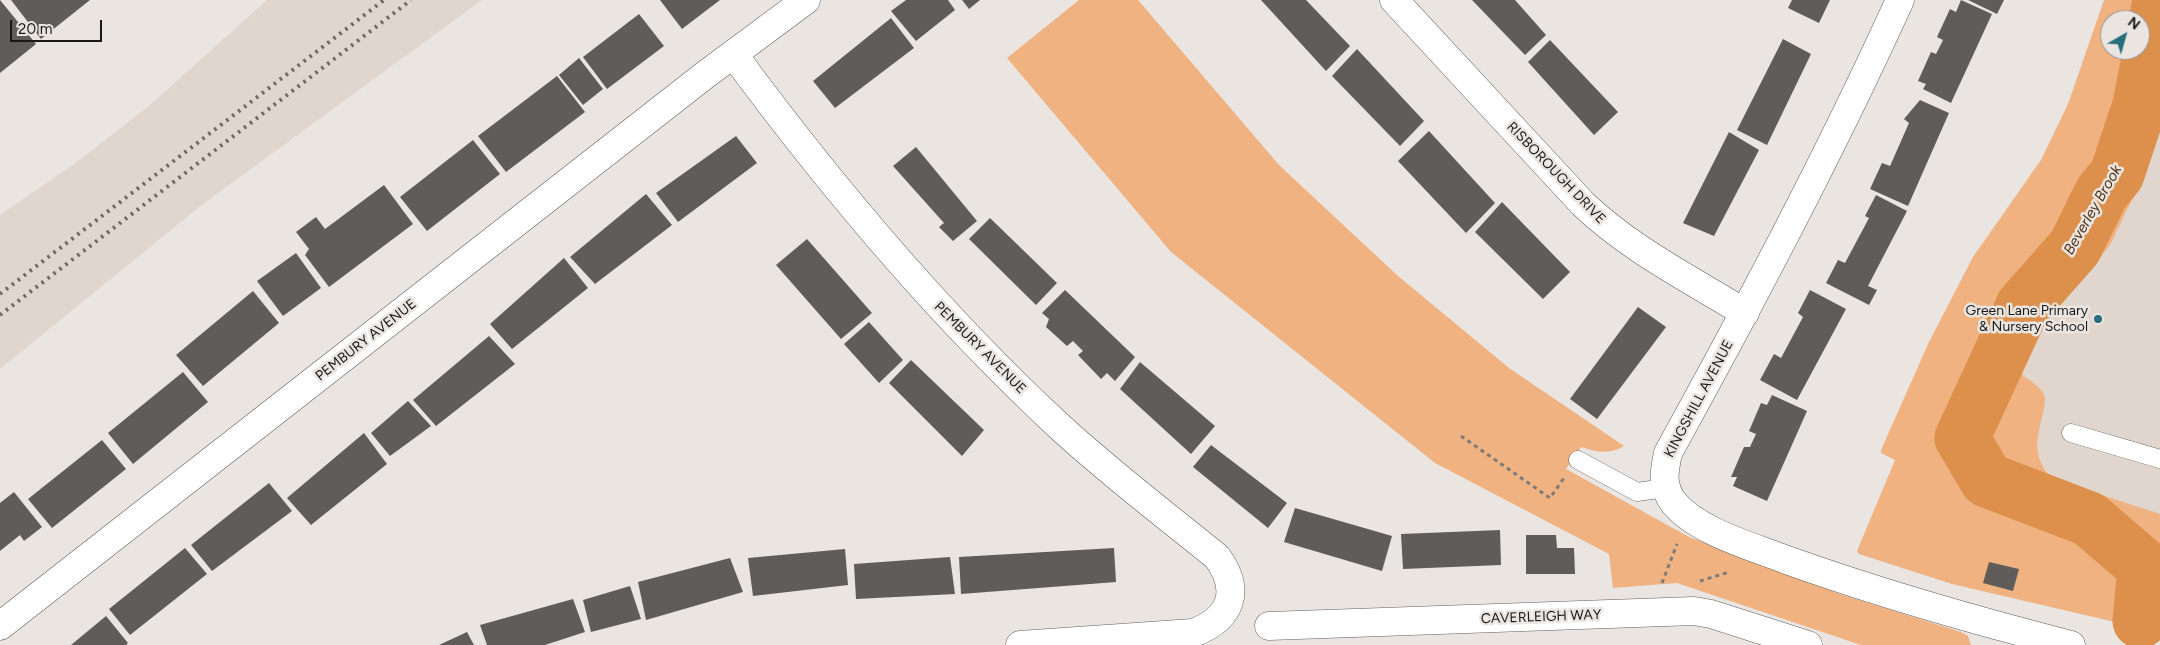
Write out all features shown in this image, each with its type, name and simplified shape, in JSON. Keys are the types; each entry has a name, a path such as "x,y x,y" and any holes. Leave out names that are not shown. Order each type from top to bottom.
{"street":[{"name":"PEMBURY AVENUE","path":"0,626 705,75 806,0"},
{"name":"RISBOROUGH DRIVE","path":"1394,0 1583,204 1602,222 1622,238 1745,313"},
{"name":"KINGSHILL AVENUE","path":"1665,488 1663,475 1668,453 1745,313 1861,84 1900,0"},
{"name":"PEMBURY AVENUE","path":"734,55 839,191 955,324 1060,427 1130,487 1217,557 1226,569 1231,584 1227,607 1221,618 1207,628 1193,633 1020,645"},
{"path":"1665,488 1674,503 1688,516 1712,530 1759,549 1862,587 1937,610 2008,637 2071,645"},
{"name":"CAVERLEIGH WAY","path":"1269,626 1694,611 1712,614 1808,645"}],"lane":[{"path":"2071,433 2160,459"},
{"path":"1578,460 1637,492 1665,488"}],"path":[{"path":"1461,436 1550,498 1578,460"},
{"path":"1670,587 1660,587 1688,516"},
{"path":"1697,582 1752,565 1759,549"}],"shaded area":[{"path":"267,0 482,0 203,204 0,369 0,215 77,162 149,106"},
{"path":"1079,0 1138,0 1279,165 1398,276 1509,368 1624,446 1608,452 1581,447 1566,469 1689,537 1840,594 1961,632 1968,636 1971,645 1861,645 1677,583 1613,588 1609,554 1435,463 1171,252 1007,58"},
{"path":"2104,0 2160,0 2160,112 2120,176 2134,185 2135,193 2110,245 2091,268 2072,267 2061,271 2013,360 2015,369 2042,391 2045,399 2039,429 2038,454 2043,466 2053,479 2160,514 2160,612 2153,625 2145,629 1952,584 1859,554 1857,551 1895,460 1881,453 1881,450 1929,342 1973,257 2041,160 2068,104 2100,12 2100,60 2150,60 2150,10 2101,10"},
{"name":"Green Lane Primary & Nursery School","path":"2160,112 2160,516 2051,479 2033,463 2011,365 2060,273"}],"building":[{"path":"0,0 36,44 0,73"},
{"path":"11,0 90,0 41,39"},
{"path":"660,0 720,0 682,29"},
{"path":"906,0 948,0 955,10 916,41 891,11"},
{"path":"962,0 980,0 969,9"},
{"path":"1261,0 1306,0 1350,46 1326,71"},
{"path":"1472,0 1515,0 1546,35 1525,55"},
{"path":"1792,0 1830,0 1819,23 1788,8"},
{"path":"1961,0 1992,14 1951,103 1923,89 1926,84 1918,81 1931,52 1936,54 1943,40 1937,37 1950,9 1956,12"},
{"path":"1968,0 2004,0 1997,14"},
{"path":"639,14 664,46 607,89 583,57"},
{"path":"891,18 914,48 835,108 813,81"},
{"path":"1783,39 1811,54 1767,145 1737,130"},
{"path":"1550,40 1618,112 1594,135 1528,62"},
{"path":"1357,49 1424,121 1400,146 1332,76"},
{"path":"579,58 603,89 583,105 559,75"},
{"path":"557,76 585,112 506,172 478,136"},
{"path":"1920,100 1949,113 1908,206 1870,189 1882,163 1890,166 1909,123 1904,119"},
{"path":"1429,131 1495,203 1466,233 1398,161"},
{"path":"1729,132 1759,150 1714,236 1683,223"},
{"path":"736,136 757,163 678,222 656,193"},
{"path":"473,140 500,174 427,231 400,197"},
{"path":"916,147 977,221 953,241 939,227 944,223 893,166"},
{"path":"384,185 413,224 329,287 305,255 309,249 296,232 316,217 325,229"},
{"path":"646,194 672,225 595,284 570,257"},
{"path":"1876,195 1907,211 1868,286 1877,290 1869,305 1826,283 1838,260 1845,263 1869,218 1865,216"},
{"path":"1502,202 1570,272 1543,299 1475,232"},
{"path":"990,218 1057,283 1036,305 969,239"},
{"path":"807,239 872,313 841,339 776,265"},
{"path":"296,253 321,288 283,316 257,281"},
{"path":"564,258 588,288 512,349 490,324"},
{"path":"1065,290 1135,357 1115,381 1107,373 1101,379 1078,355 1083,351 1073,341 1067,346 1046,327 1049,319 1042,313"},
{"path":"1810,290 1846,309 1797,400 1760,380 1774,354 1781,358 1803,317 1798,313"},
{"path":"253,291 279,323 203,386 176,355"},
{"path":"1638,307 1666,327 1597,419 1570,399"},
{"path":"869,322 903,360 879,383 844,344"},
{"path":"489,336 515,364 436,426 413,400"},
{"path":"911,360 984,430 962,456 889,383"},
{"path":"1140,362 1215,426 1191,454 1120,389"},
{"path":"183,372 208,402 133,464 108,433"},
{"path":"1772,395 1807,411 1767,501 1733,486 1737,477 1731,477 1744,447 1750,447 1756,434 1749,431 1761,403 1767,405"},
{"path":"408,401 431,426 390,456 371,433"},
{"path":"364,433 387,464 311,525 287,498"},
{"path":"102,440 126,469 52,528 28,499"},
{"path":"1211,445 1287,503 1268,528 1193,467"},
{"path":"269,483 292,511 212,571 191,545"},
{"path":"14,492 42,527 24,541 20,535 0,551 0,503"},
{"path":"1295,508 1392,536 1382,571 1284,542"},
{"path":"1500,530 1501,565 1403,569 1401,534"},
{"path":"1526,535 1556,535 1557,548 1574,548 1575,574 1526,574"},
{"path":"185,548 207,574 130,635 109,609"},
{"path":"1114,548 1116,582 961,594 959,557"},
{"path":"845,549 848,585 753,596 748,558"},
{"path":"950,557 955,594 856,599 854,564"},
{"path":"730,558 743,592 646,620 638,582"},
{"path":"1989,562 2019,569 2013,591 1983,583"},
{"path":"630,586 641,619 591,632 583,600"},
{"path":"573,599 585,632 545,645 487,645 480,625"},
{"path":"106,616 128,643 126,645 71,645"},
{"path":"467,632 474,645 439,645"}],"waterway":[{"name":"Beverley Brook","path":"2140,621 2145,567 2089,519 1987,480 1962,438 2023,306 2075,247 2101,194 2117,174 2140,105 2160,1"}],"railway":[{"path":"0,294 384,0"},
{"path":"0,315 411,0"}],"place":[{"name":"Green Lane Primary & Nursery School","path":"2098,319"}]}
